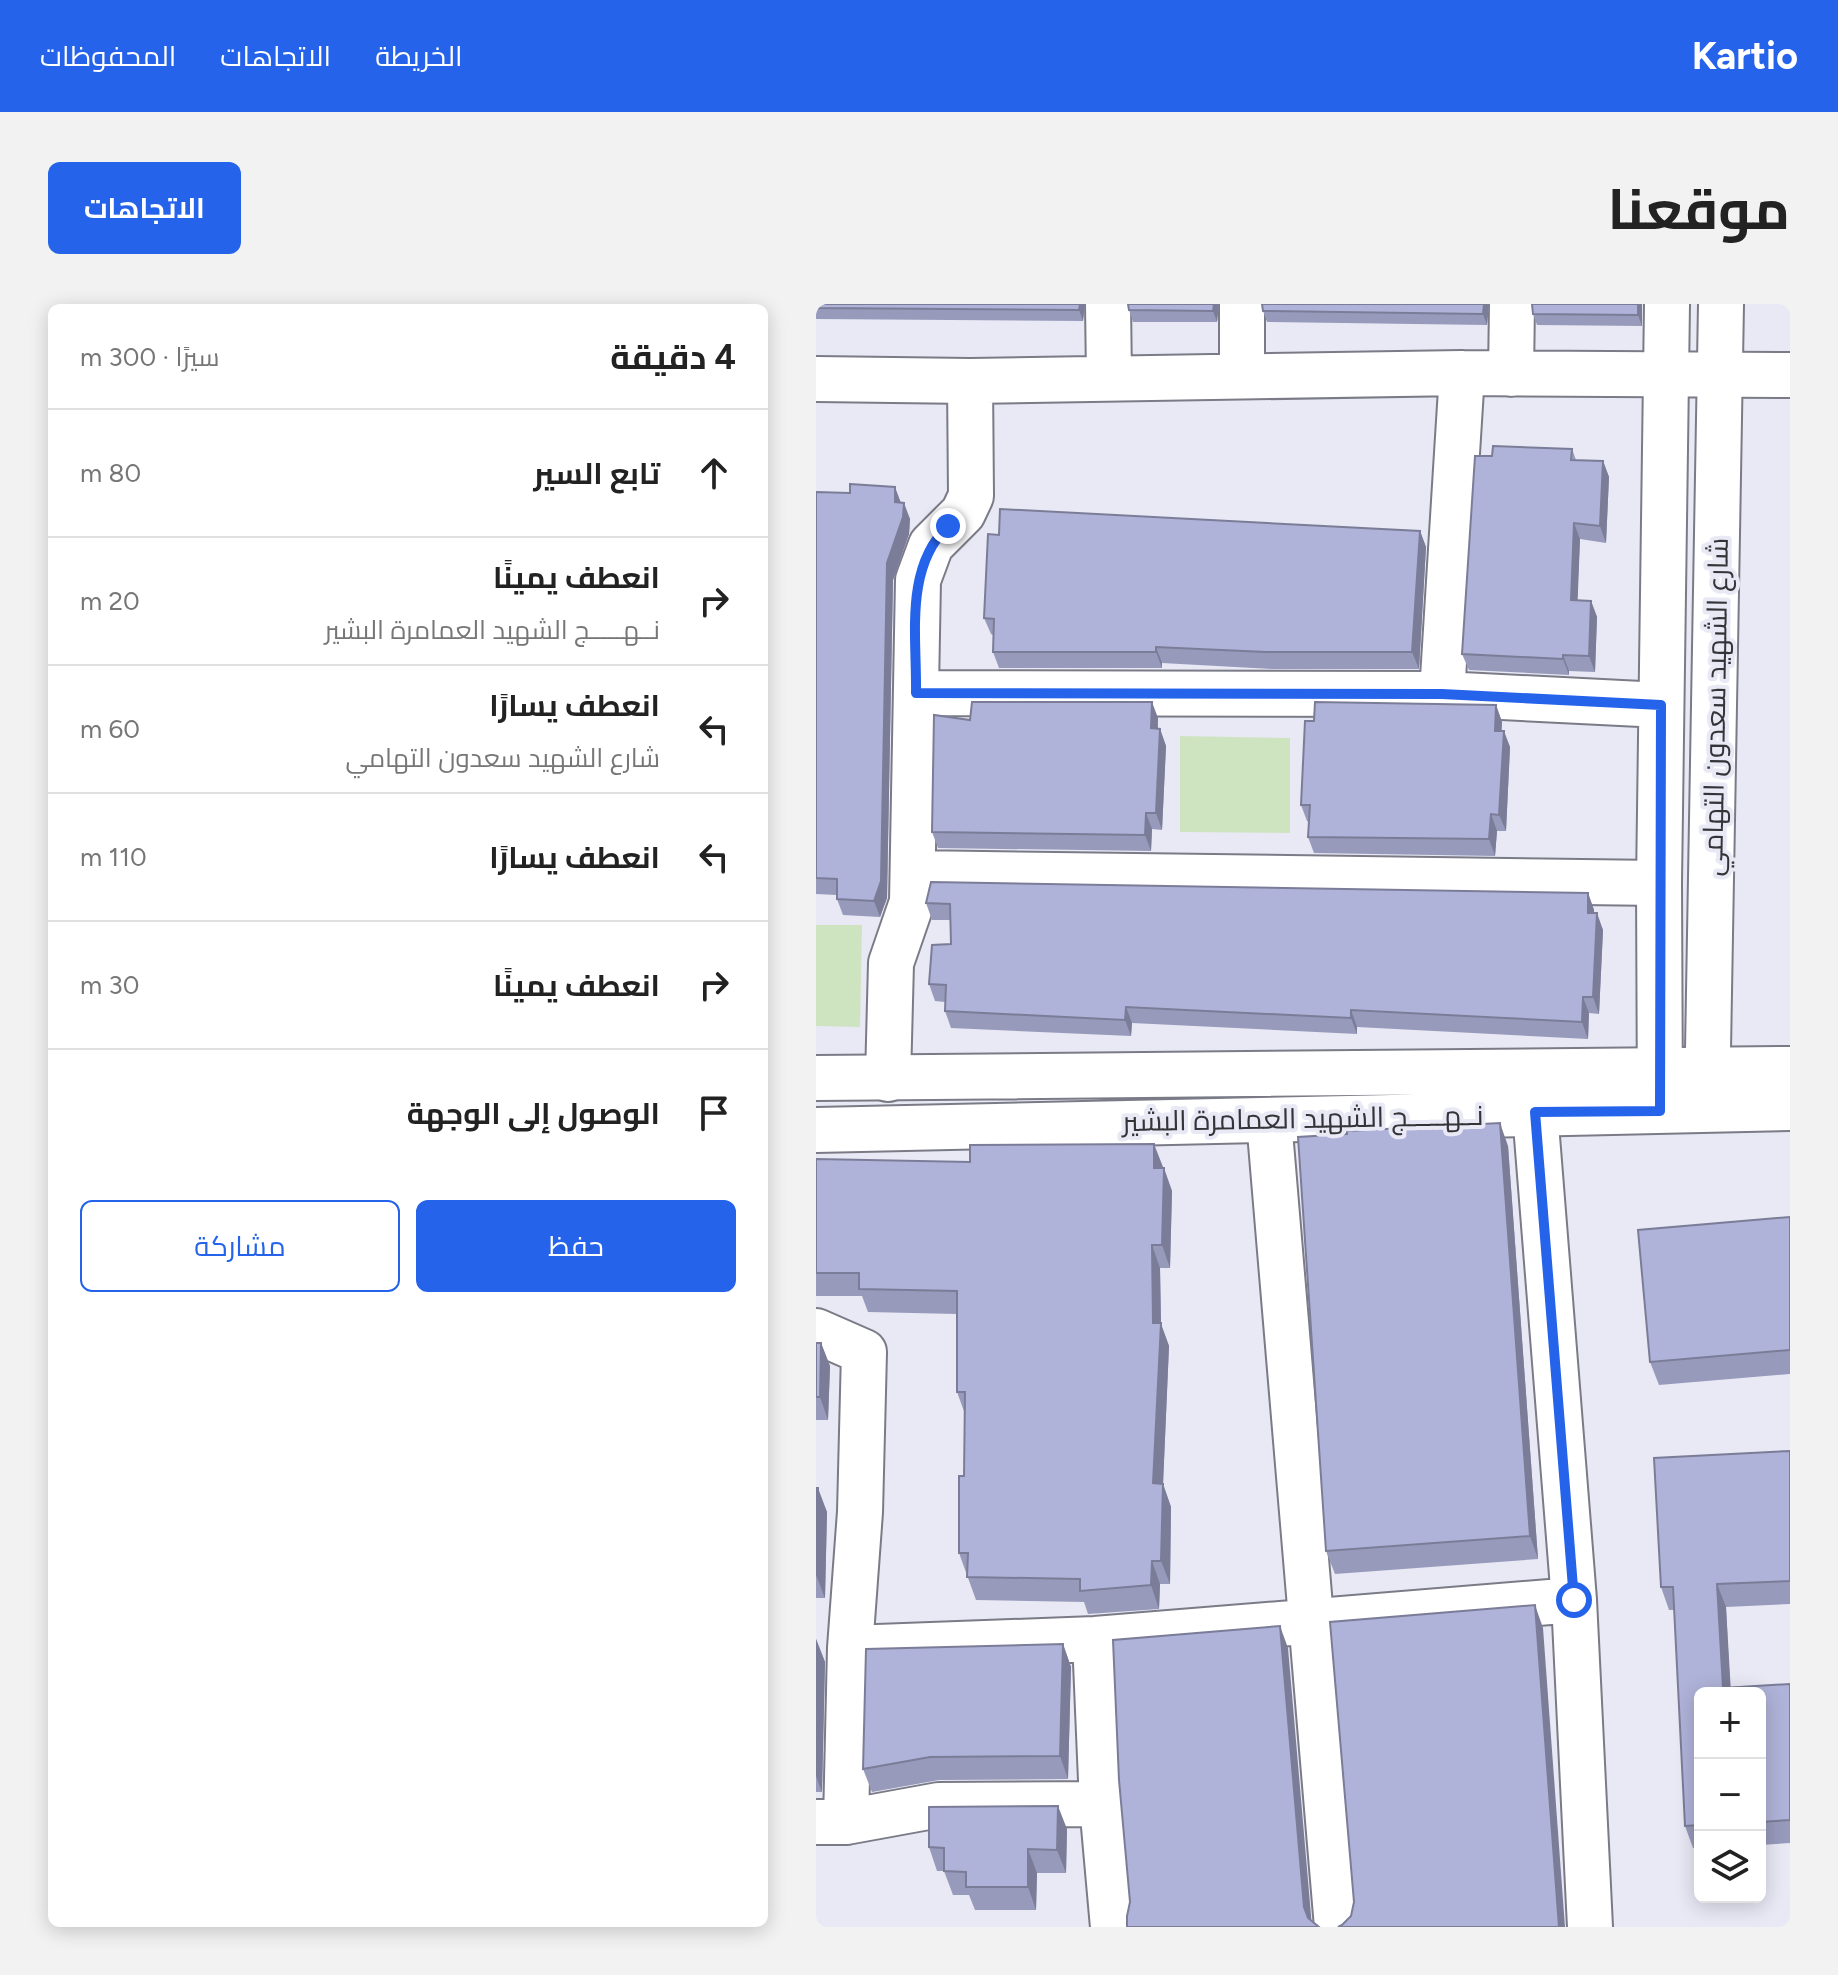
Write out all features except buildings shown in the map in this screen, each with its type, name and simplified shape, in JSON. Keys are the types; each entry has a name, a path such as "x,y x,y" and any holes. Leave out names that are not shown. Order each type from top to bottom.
{"street":[{"path":"1108,304 1109,377"},
{"path":"1242,304 1242,375"},
{"path":"1511,374 1512,304"},
{"name":"شارع الشهيد سعدون التهامي","path":"1660,1092 1659,883 1667,304"},
{"name":"شارع الشهيد سعدون التهامي","path":"1708,1090 1721,304"},
{"path":"1442,694 1462,373"},
{"path":"816,379 970,381 1462,373 1790,375"},
{"path":"888,1079 891,963 909,919 913,873 921,568 931,545 963,513 971,496 970,381"},
{"path":"916,693 1442,694 1661,705"},
{"path":"913,873 1659,883"},
{"name":"نــهـــــج الشهيد العمامرة البشير","path":"816,1078 1660,1092 1708,1090 1790,1069"},
{"name":"نــهـــــج الشهيد العمامرة البشير","path":"1708,1090 1790,1108"},
{"name":"نــهـــــج الشهيد العمامرة البشير","path":"816,1130 1535,1112 1660,1092"},
{"path":"1535,1112 1574,1600 1590,1927"},
{"path":"1269,1120 1337,1927"},
{"path":"816,1331 864,1352 860,1512 850,1648 831,1822 939,1805 1102,1804"},
{"path":"850,1648 1095,1639 1574,1600"},
{"path":"1095,1639 1102,1804 1113,1927"}],"green space":[{"path":"1180,736 1290,738 1290,833 1180,832"},
{"path":"816,925 862,925 860,1027 816,1026"}],"route":[{"path":"948,526 931,545 918,580 916,693 1442,694 1661,705 1660,1111 1535,1112 1574,1600"}]}
